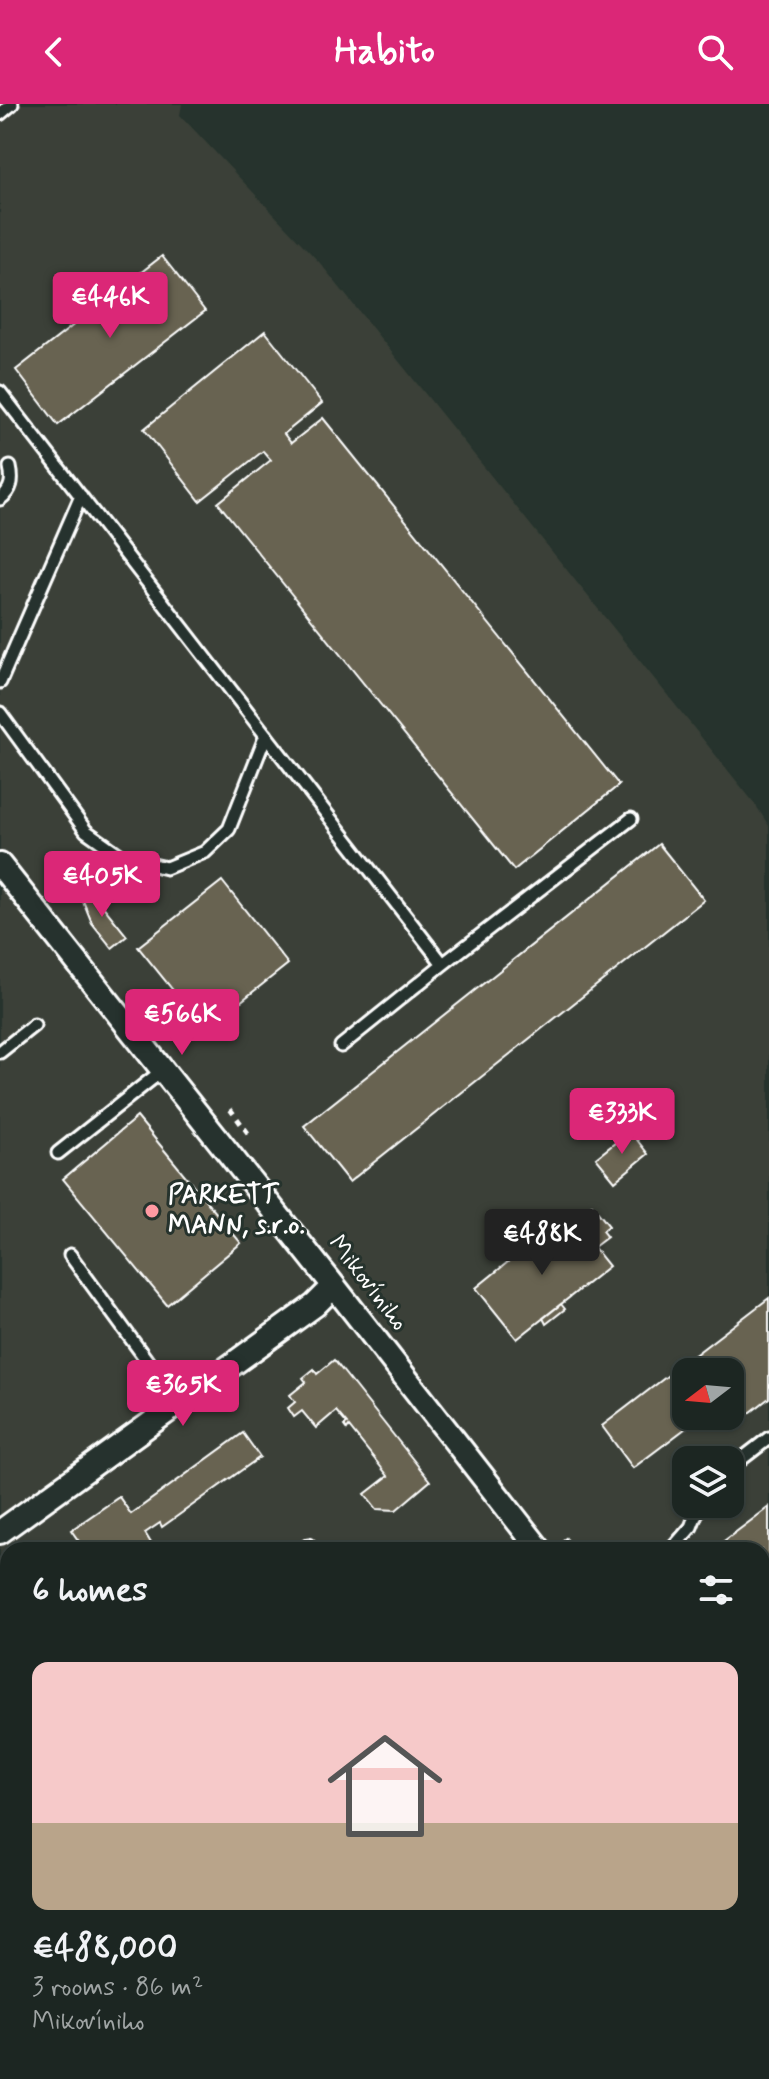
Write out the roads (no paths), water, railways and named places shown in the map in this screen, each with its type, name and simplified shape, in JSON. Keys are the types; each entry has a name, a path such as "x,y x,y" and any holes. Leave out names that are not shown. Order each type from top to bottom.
{"street":[{"name":"Mikovíniho","path":"0,865 534,1542"},
{"path":"0,1532 315,1305 334,1286"}],"lane":[{"path":"0,114 12,104"},
{"path":"0,392 443,964"},
{"path":"0,499 13,480 10,467"},
{"path":"0,682 81,496"},
{"path":"0,713 86,831 124,858 166,868 205,852 229,829 266,735"},
{"path":"341,1046 631,819"},
{"path":"0,1052 34,1025"},
{"path":"58,1153 163,1070"},
{"path":"70,1255 178,1403"},
{"path":"744,1457 769,1438"},
{"path":"678,1542 695,1518"}],"place":[{"name":"PARKETT MANN, s.r.o.","path":"152,1211"}]}
